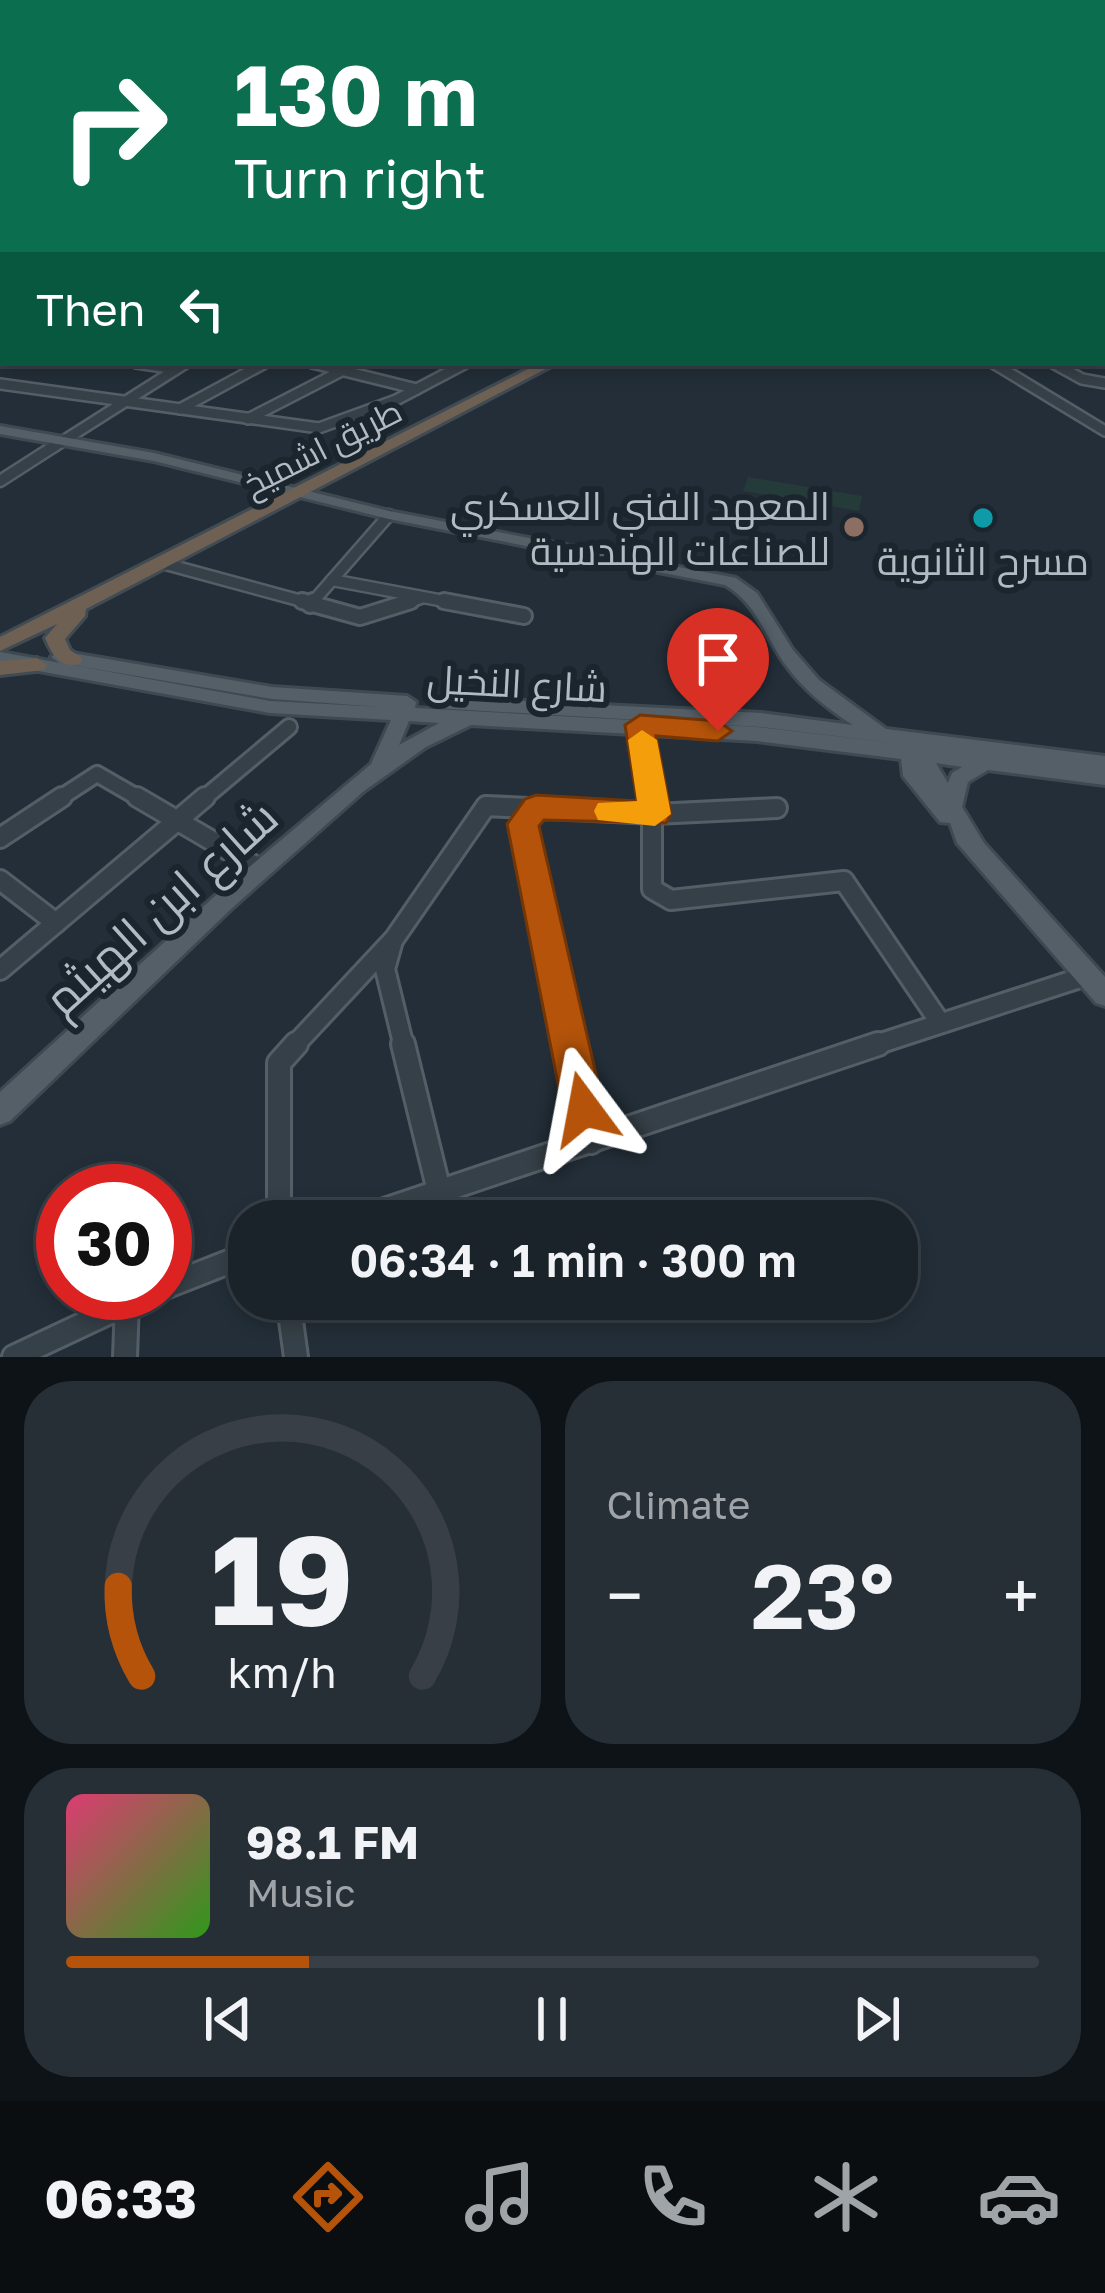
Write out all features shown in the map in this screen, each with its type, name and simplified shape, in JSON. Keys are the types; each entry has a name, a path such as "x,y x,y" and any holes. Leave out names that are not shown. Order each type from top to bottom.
{"highway":[{"name":"طريق اشميخ","path":"2,650 544,366"},
{"path":"70,612 56,638 62,654 73,659"},
{"path":"2,650 37,665"}],"main road":[{"path":"0,430 389,515 737,584 754,598 806,679 884,735 913,745 973,843"},
{"name":"شارع النخيل","path":"2,650 272,693 475,717 640,725 1105,763"},
{"name":"شارع النخيل","path":"37,665 232,702 358,713 415,709 688,713 884,735"},
{"path":"391,755 415,709"},
{"path":"358,713 381,728 391,755"},
{"path":"391,755 475,717"},
{"path":"849,744 884,756 913,777 1097,985"},
{"path":"913,745 913,777"},
{"name":"شارع النخيل","path":"913,745 986,762 1105,777"},
{"name":"شارع ابن الهيثم","path":"0,1111 260,869 391,755"},
{"path":"952,808 959,778 986,762"}],"street":[{"path":"0,482 181,366"},
{"path":"179,410 260,366"},
{"path":"325,366 417,389"},
{"path":"248,419 351,366"},
{"path":"0,384 330,426 460,366"},
{"path":"998,366 1105,427"},
{"path":"1011,366 1105,427"},
{"path":"1058,366 1082,380 1105,383"},
{"path":"310,605 389,515"},
{"path":"162,563 364,617 422,598"},
{"path":"332,580 524,616"},
{"path":"640,725 655,814 652,890 657,896 671,900 844,881 938,1021"},
{"path":"0,970 181,823 289,727"},
{"path":"0,838 97,774 260,869"},
{"path":"280,1200 279,1063 394,939 478,812 486,806 655,814 777,808"},
{"path":"536,808 523,824 591,1142"},
{"path":"0,880 56,923"},
{"path":"394,939 385,969 440,1195"},
{"path":"423,1200 775,1084 938,1021 1097,985"},
{"path":"192,1276 228,1262"},
{"path":"14,1357 92,1320"},
{"path":"124,1357 133,1320"},
{"path":"291,1320 296,1357"}],"green space":[{"path":"748,477 862,496 859,511 743,491"}],"slow traffic":[{"path":"609,811 655,814 642,740"}],"place":[{"name":"مسرح الثانوية","path":"983,518"},
{"name":"المعهد الفني العسكري للصناعات الهندسية","path":"854,527"}],"route":[{"path":"584,1109 523,824 536,808 655,814 640,725 718,731"}]}
